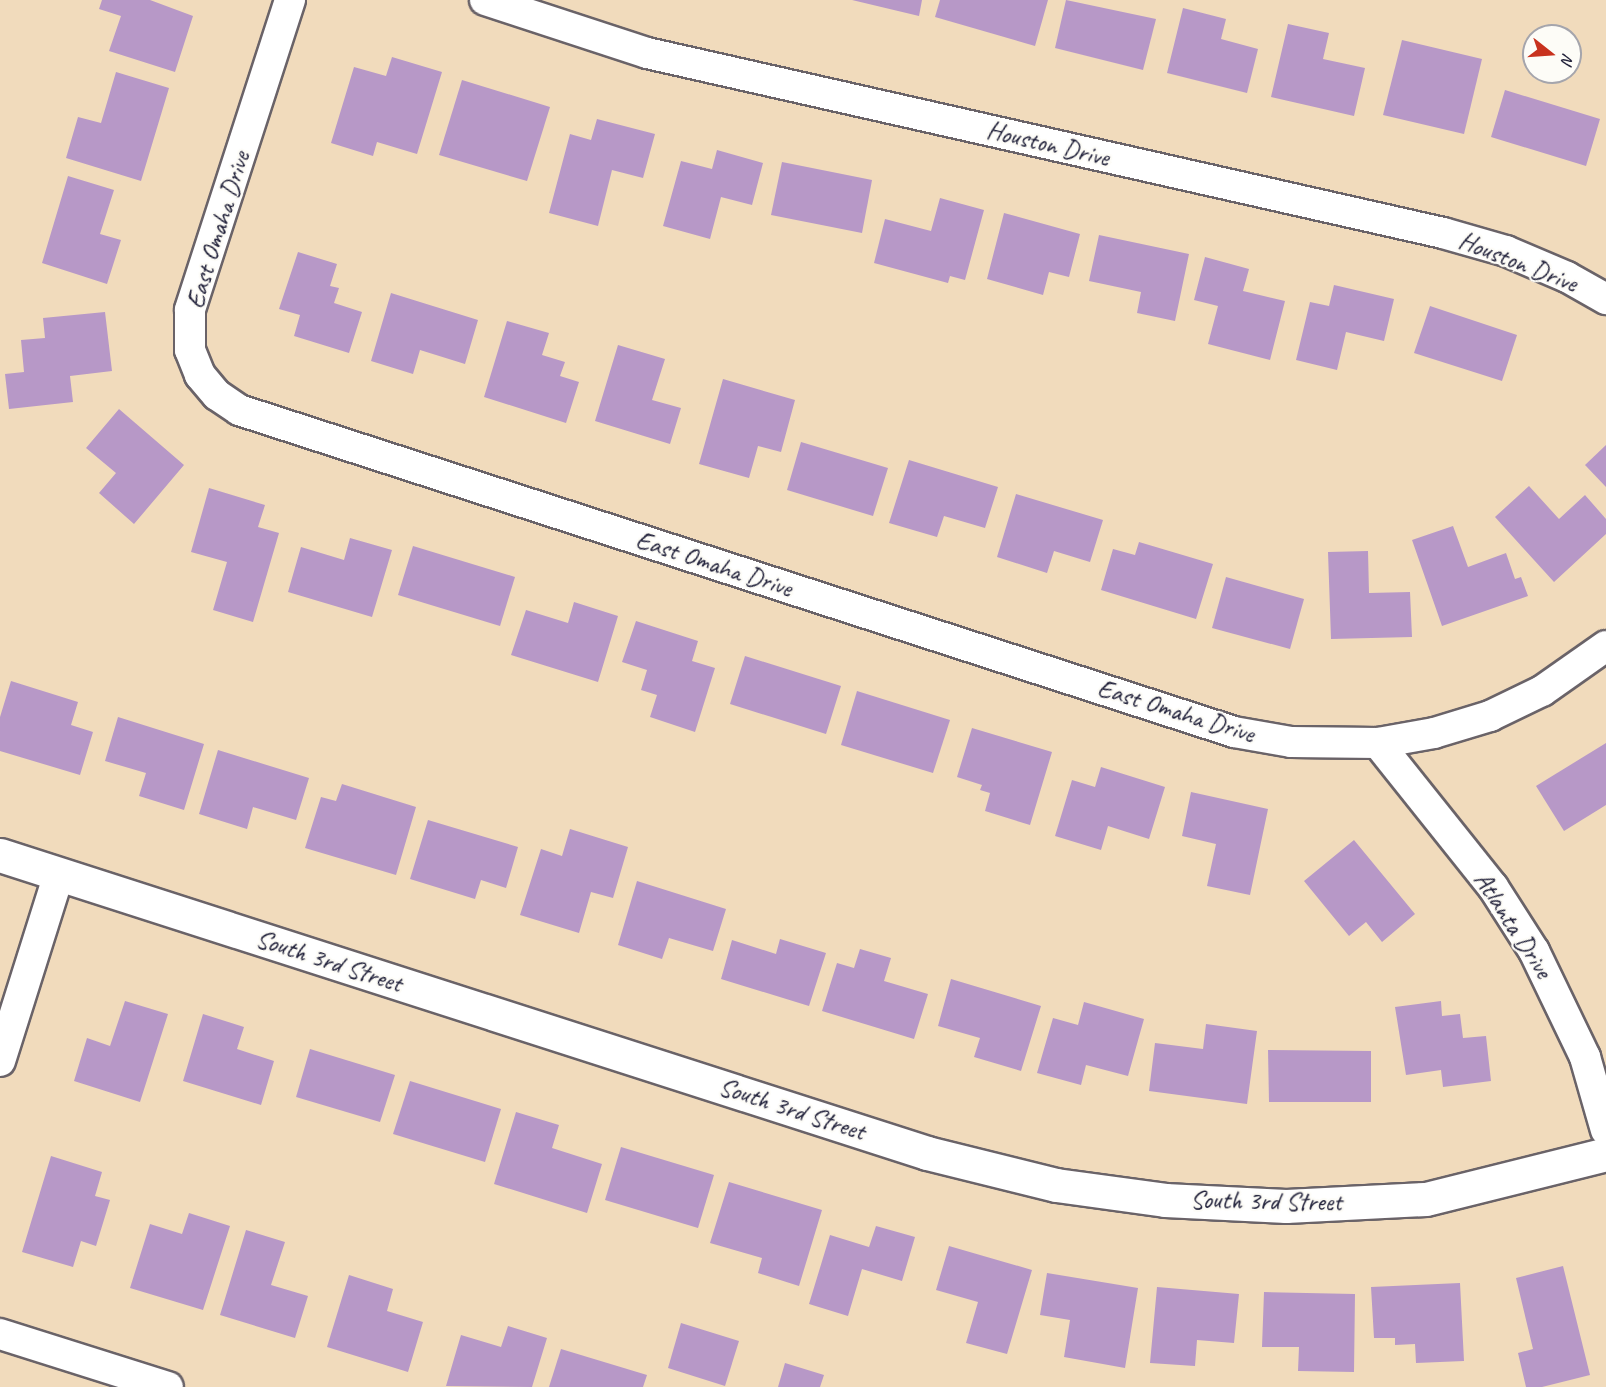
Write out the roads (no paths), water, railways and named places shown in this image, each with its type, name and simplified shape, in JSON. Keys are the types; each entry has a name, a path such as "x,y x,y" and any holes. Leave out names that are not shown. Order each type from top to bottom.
{"street":[{"name":"East Omaha Drive","path":"290,0 190,310 190,350 200,375 217,395 239,410 1234,732 1291,742 1377,743 1434,733 1490,716 1542,691 1606,646"},
{"name":"Houston Drive","path":"485,0 647,53 1443,233 1506,251 1567,277 1606,299"},
{"name":"Atlanta Drive","path":"1377,743 1493,887 1534,951 1569,1019 1606,1131"},
{"name":"South 3rd Street","path":"0,855 927,1153 1056,1185 1165,1200 1286,1206 1426,1199 1606,1154"},
{"path":"0,1061 59,874"},
{"path":"0,1334 168,1387"}]}
